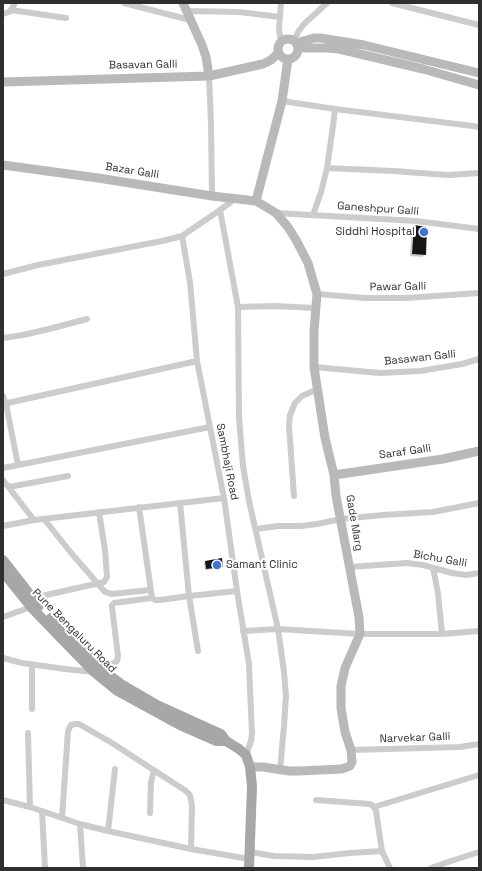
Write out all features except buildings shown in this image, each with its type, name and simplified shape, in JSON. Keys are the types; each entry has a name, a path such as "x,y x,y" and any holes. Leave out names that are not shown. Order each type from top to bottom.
{"main road":[{"path":"3,560 32,603 39,606 98,670 150,701 221,734 226,741 246,755 250,767 252,786 249,860"},
{"name":"Pune Bengaluru Road","path":"3,572 32,603"}],"street":[{"path":"3,14 9,12 15,3"},
{"path":"124,3 186,11 239,12 280,17"},
{"path":"281,3 279,30 280,42 278,53 282,58 288,59 296,56 298,51 296,44 298,32 304,24 327,3"},
{"path":"392,3 479,25"},
{"path":"11,10 66,18"},
{"path":"186,11 202,45 206,57 209,76 212,196"},
{"path":"296,44 314,38 321,38 364,45 479,73"},
{"path":"280,42 288,39 296,44 345,51 423,69 479,85"},
{"name":"Basavan Galli","path":"3,82 209,76 263,64 271,60 278,53"},
{"path":"256,201 282,101 288,59"},
{"path":"282,101 479,127"},
{"path":"313,215 327,168 335,109"},
{"name":"Bazar Galli","path":"3,165 212,196 256,201"},
{"path":"327,168 394,171 438,175 479,172"},
{"path":"3,274 38,265 182,236 235,199"},
{"name":"Gade Marg","path":"250,767 299,771 342,769 350,766 352,762 351,750 341,708 341,686 345,668 360,634 359,617 349,567 345,537 340,519 334,474 325,438 314,367 315,308 317,294 308,263 288,227 276,213 256,201"},
{"path":"220,210 238,307 239,417 243,466 249,501 278,629 284,672 286,696 280,770"},
{"name":"Ganeshpur Galli","path":"276,213 416,221 479,229"},
{"name":"Sambhaji Road","path":"182,236 190,282 198,361 224,498 249,664 252,734 246,755"},
{"name":"Pawar Galli","path":"317,294 365,298 406,298 479,293"},
{"path":"238,307 274,306 315,308"},
{"path":"3,338 23,335 87,319"},
{"name":"Basawan Galli","path":"314,367 380,373 420,371 462,364 479,359"},
{"path":"4,404 198,361"},
{"path":"294,496 289,426 290,415 295,403 302,396 318,389"},
{"path":"3,396 18,465"},
{"path":"3,468 210,428"},
{"name":"Saraf Galli","path":"334,474 443,459 479,451"},
{"path":"9,487 68,476"},
{"path":"3,480 34,520"},
{"path":"3,526 34,520 224,498"},
{"path":"180,503 189,596 198,651"},
{"path":"256,530 278,526 306,526 340,519 433,512 479,503"},
{"path":"139,507 152,598"},
{"path":"3,617 32,603 104,582 107,577 107,573 99,512"},
{"path":"44,519 72,554 108,594 150,590"},
{"name":"Bichu Galli","path":"349,567 407,563 423,565 459,574 479,573"},
{"path":"433,568 438,593 442,634"},
{"path":"3,658 22,663 65,669 98,670 117,661 118,656 112,608 114,603 152,598 160,600 237,591"},
{"path":"243,631 278,629 360,634 442,634 479,631"},
{"path":"32,664 32,709"},
{"path":"62,818 68,731 71,725 78,724 112,743 190,795 192,806 191,849"},
{"path":"28,733 30,807"},
{"name":"Narvekar Galli","path":"351,750 460,747 479,744"},
{"path":"108,831 115,769"},
{"path":"150,813 151,782 154,770"},
{"path":"374,807 479,775"},
{"path":"3,800 30,807 80,824 108,831 249,860 274,856 313,858 350,853 382,851"},
{"path":"316,800 370,804 374,807 376,811 382,851 390,868"},
{"path":"42,811 45,868"},
{"path":"80,824 83,868"},
{"path":"431,868 479,852"}],"place":[{"name":"Siddhi Hospital","path":"424,232"},
{"name":"Samant Clinic","path":"217,565"}]}
